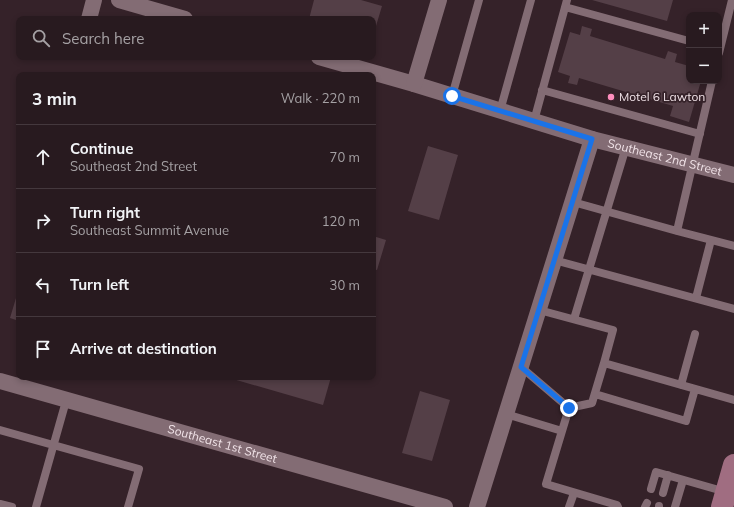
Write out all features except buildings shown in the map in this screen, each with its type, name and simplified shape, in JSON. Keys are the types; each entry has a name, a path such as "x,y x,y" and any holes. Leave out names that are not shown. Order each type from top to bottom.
{"main road":[{"path":"724,499 734,466 734,448"}],"street":[{"path":"90,16 94,0"},
{"path":"119,0 175,16"},
{"path":"414,84 439,0"},
{"name":"Southeast 2nd Street","path":"330,60 372,72"},
{"name":"Southeast 2nd Street","path":"376,73 592,139 734,175"},
{"path":"477,507 592,139"},
{"name":"Southeast 1st Street","path":"0,381 66,401 445,507"}],"lane":[{"path":"452,96 480,0"},
{"path":"500,110 531,0"},
{"path":"720,48 732,0"},
{"path":"534,121 566,3 686,39"},
{"path":"677,230 711,84"},
{"path":"542,90 700,134"},
{"path":"574,319 626,147"},
{"path":"573,202 734,246"},
{"path":"696,298 711,240"},
{"path":"554,260 734,309"},
{"path":"539,310 613,330 592,403 569,408"},
{"path":"681,385 695,334"},
{"path":"604,363 734,400"},
{"path":"521,367 569,408"},
{"path":"595,394 686,421 695,389"},
{"path":"36,507 66,401"},
{"path":"569,408 546,484 618,507"},
{"path":"506,414 562,431"},
{"path":"0,430 139,469 128,507"},
{"path":"651,489 656,472 683,480 724,499"},
{"path":"663,493 668,475"},
{"path":"675,507 683,480"},
{"path":"569,507 574,493"},
{"path":"0,504 12,507"}],"place":[{"name":"Motel 6 Lawton","path":"611,97"}],"route":[{"path":"452,96 592,139 521,367 569,408"}]}
